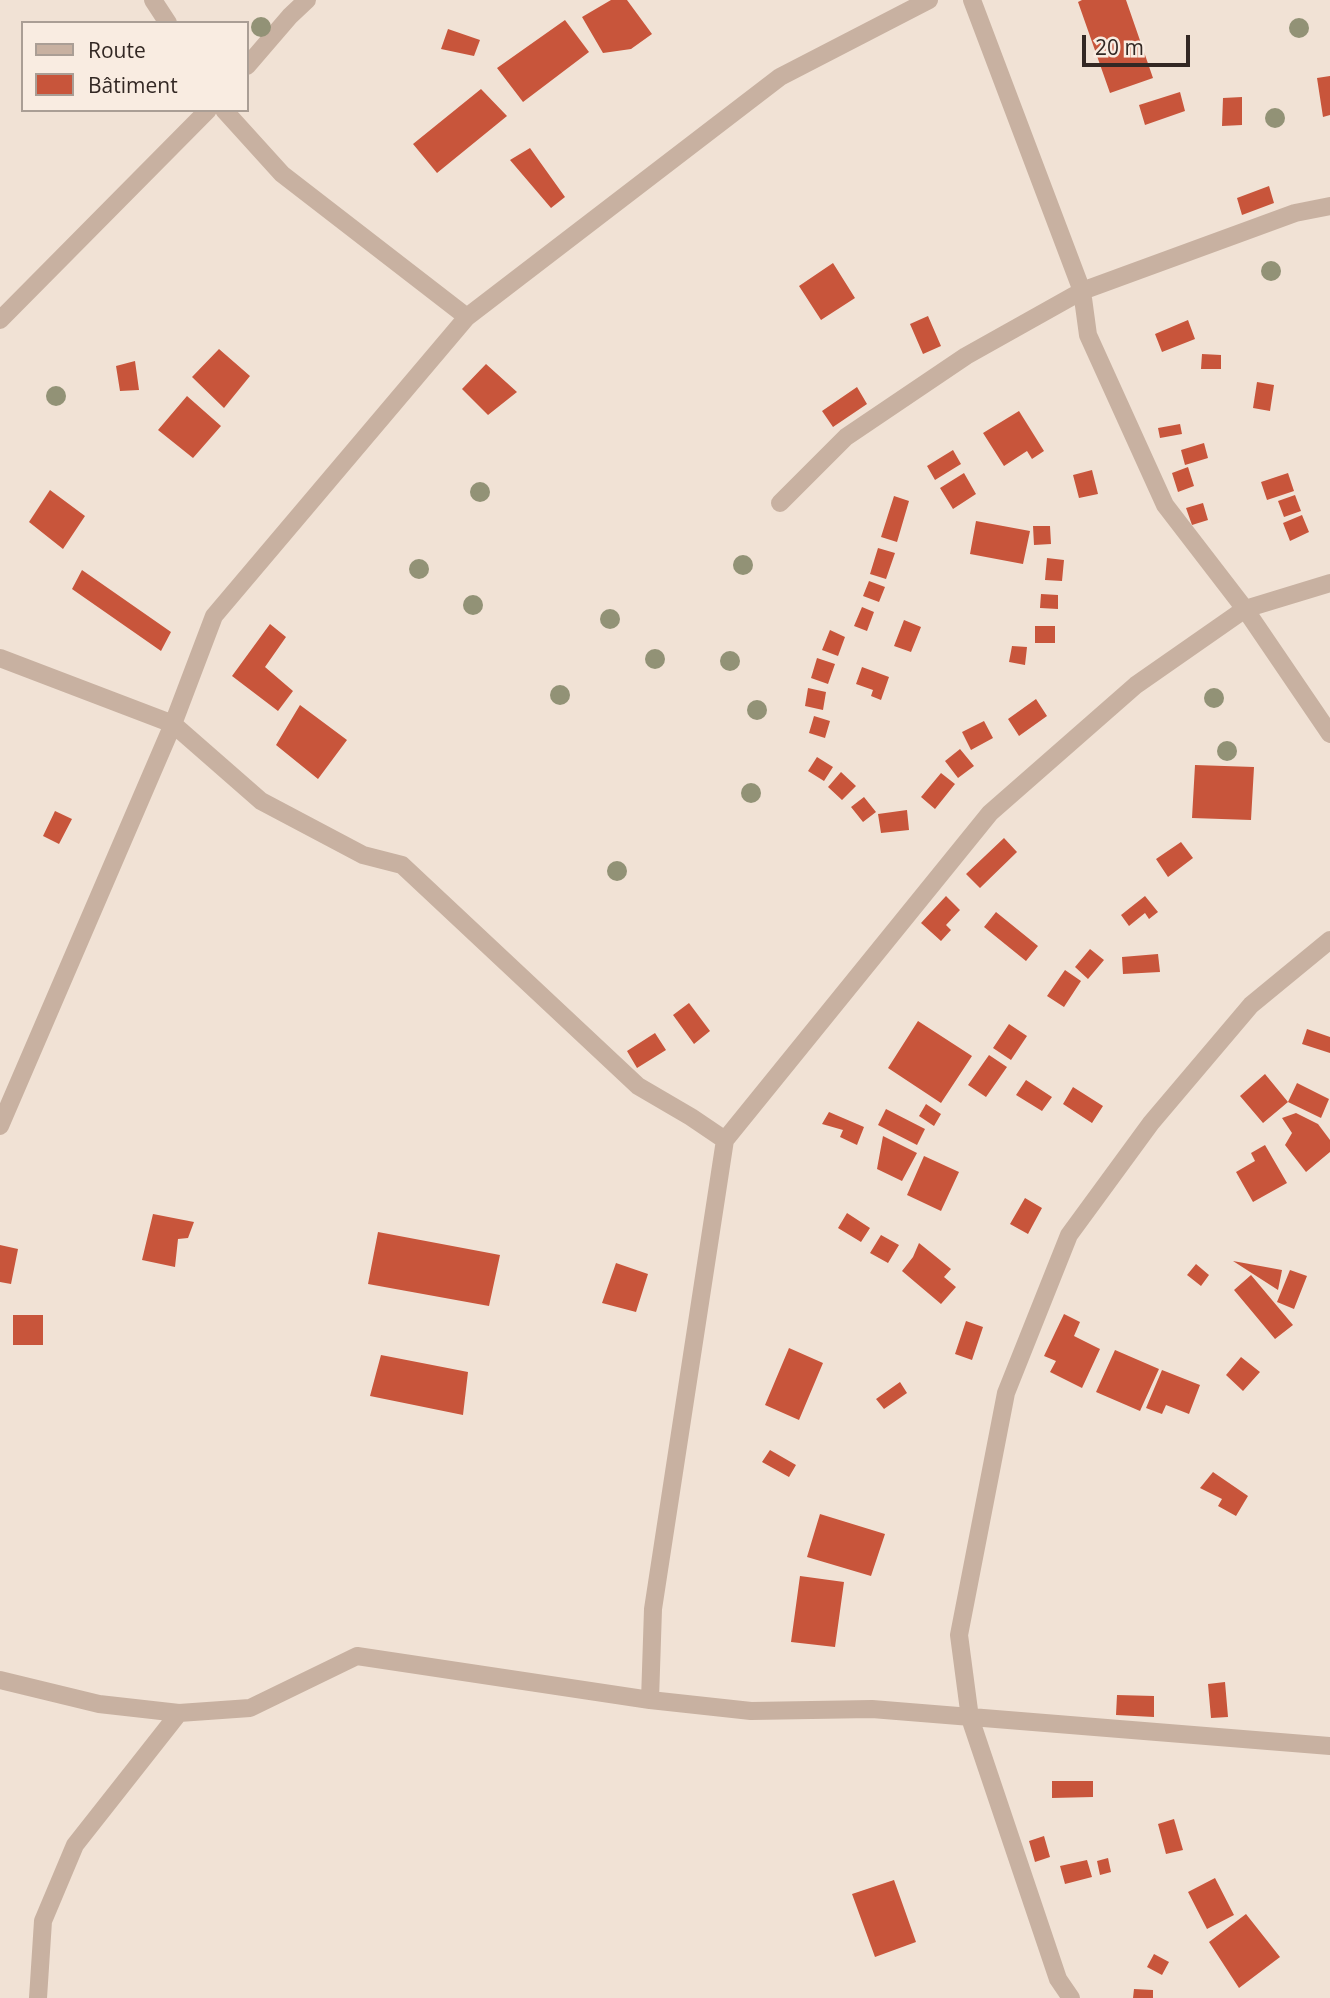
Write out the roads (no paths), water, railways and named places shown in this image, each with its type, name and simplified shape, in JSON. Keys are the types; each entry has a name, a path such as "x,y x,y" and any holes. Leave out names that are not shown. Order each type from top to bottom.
{"street":[{"path":"153,0 167,21"},
{"path":"248,65 307,0"},
{"path":"0,1126 173,724 214,616 467,317 780,77 929,0"},
{"path":"972,0 1082,291 1088,335 1165,505 1245,609 1330,734"},
{"path":"0,318 206,112"},
{"path":"226,112 282,174 467,317"},
{"path":"780,502 846,436 966,356 1082,291 1295,213 1330,206"},
{"path":"650,1700 653,1609 725,1140 990,813 1136,685 1245,609 1330,583"},
{"path":"0,657 173,724 261,801 363,855 402,865 638,1086 725,1140"},
{"path":"1071,1998 1058,1979 970,1718 959,1635 1006,1393 1069,1235 1151,1123 1251,1005 1330,940"},
{"path":"0,1680 99,1704 179,1713 250,1708 357,1656 650,1700 751,1711 872,1709 1330,1746"},
{"path":"38,1998 43,1921 75,1845 179,1713"}]}
